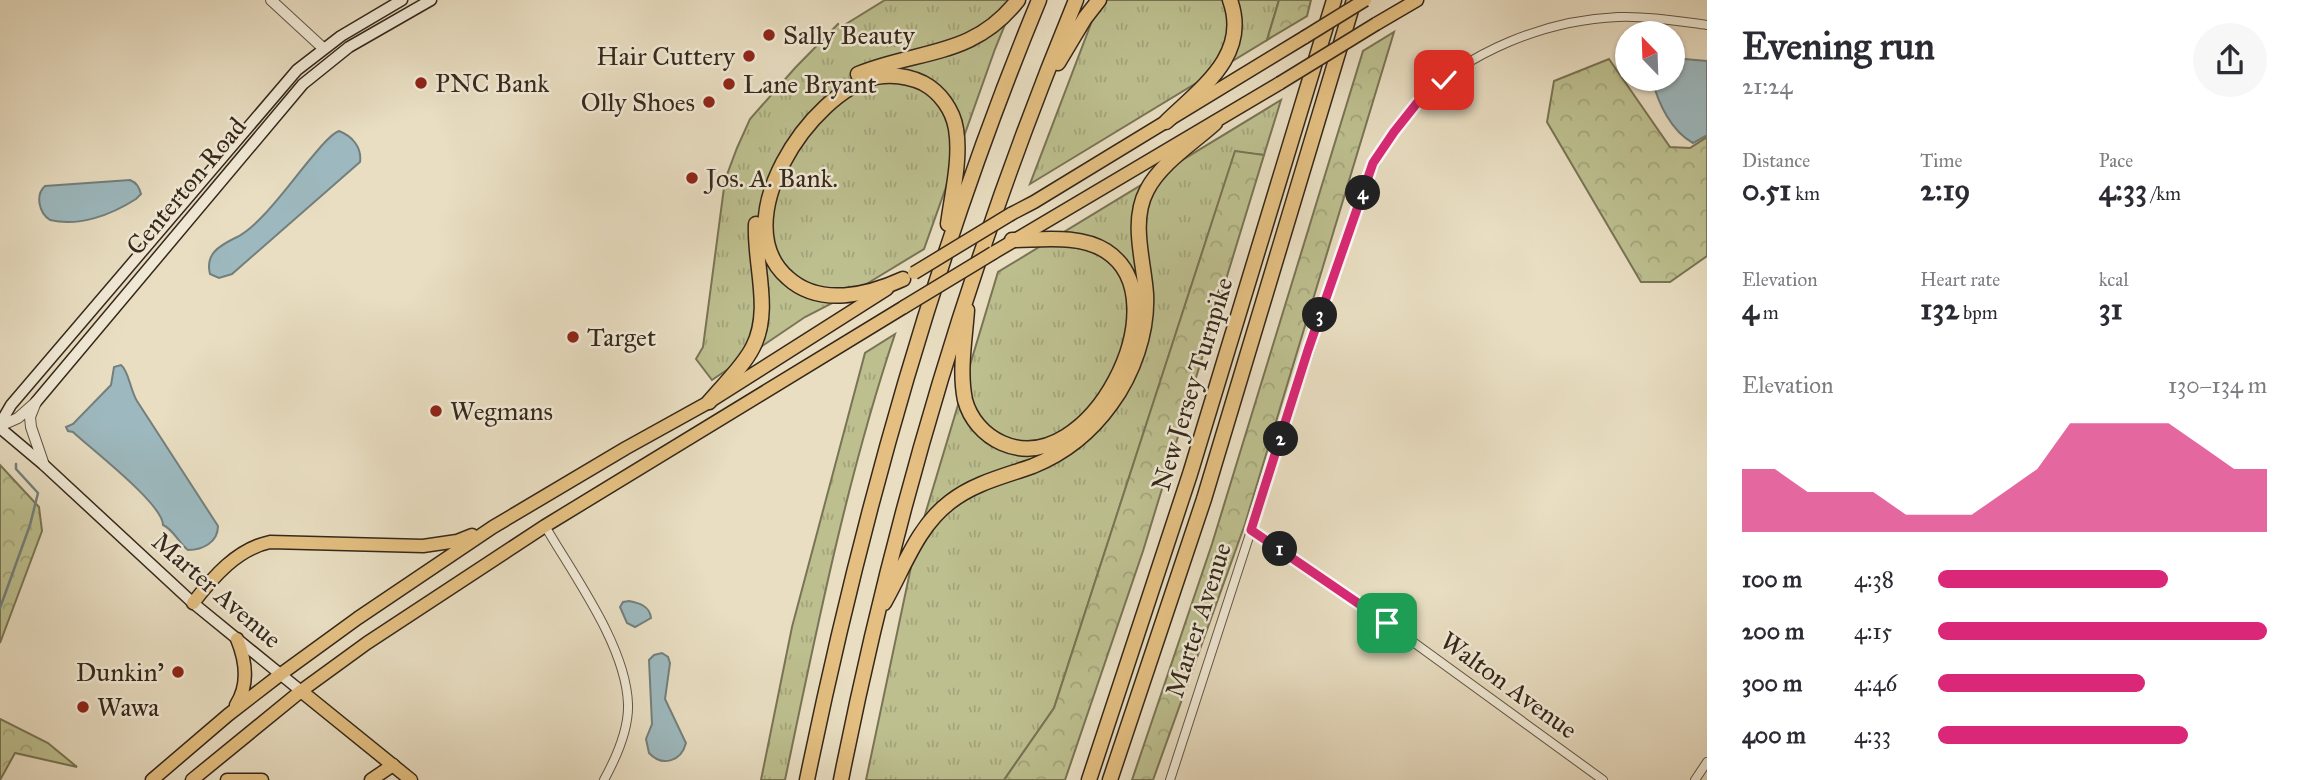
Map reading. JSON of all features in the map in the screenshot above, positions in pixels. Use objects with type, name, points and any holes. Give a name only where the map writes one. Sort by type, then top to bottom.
[{"type":"highway","points":[[709,402],[752,349],[757,338],[761,315],[756,244],[758,208],[770,174],[796,129],[828,94],[855,75],[965,44],[983,34],[1018,0]]},
{"type":"highway","points":[[807,780],[833,655],[871,502],[944,253],[986,134],[1039,0]]},
{"type":"highway","points":[[841,780],[875,620],[913,470],[969,287],[1036,100],[1076,0]]},
{"type":"highway","points":[[1036,100],[1085,18],[1099,0]]},
{"type":"highway","points":[[1166,122],[1213,76],[1227,56],[1233,42],[1235,26],[1230,0]]},
{"type":"highway","name":"New Jersey Turnpike","points":[[1088,780],[1190,474],[1334,0]]},
{"type":"highway","name":"New Jersey Turnpike","points":[[1110,780],[1208,485],[1354,0]]},
{"type":"highway","points":[[909,276],[864,293],[826,295],[794,284],[787,278],[771,258],[765,241],[764,222],[768,204],[783,164],[801,136],[824,109],[858,84],[876,77],[894,75],[911,78],[927,85],[940,96],[950,111],[956,127],[957,145],[944,253]]},
{"type":"highway","points":[[875,620],[910,552],[935,515],[971,489],[1035,465],[1070,446],[1093,426],[1113,402],[1133,364],[1144,320],[1146,298],[1139,231],[1140,211],[1146,192],[1156,175],[1215,123]]},
{"type":"highway","points":[[969,287],[963,386],[966,403],[973,418],[983,431],[995,440],[1026,449],[1044,448],[1075,431],[1102,400],[1123,362],[1134,324],[1133,289],[1128,274],[1118,260],[1105,250],[1090,244],[1058,239],[1012,240]]},
{"type":"main road","name":"Centerton Road","points":[[0,426],[11,405],[297,70],[323,48],[402,0]]},
{"type":"main road","name":"Centerton Road","points":[[36,402],[303,85],[349,47],[431,0]]},
{"type":"main road","points":[[152,780],[281,674],[358,618],[493,527],[625,448],[709,402],[909,276],[1365,0]]},
{"type":"main road","points":[[192,780],[301,691],[367,643],[545,526],[1012,240],[1215,123],[1417,0]]},
{"type":"main road","name":"Marter Avenue","points":[[0,426],[192,603],[411,780]]},
{"type":"main road","points":[[192,603],[237,557],[262,544],[423,546],[457,541],[493,527]]},
{"type":"main road","points":[[228,715],[244,691],[244,663],[237,639]]},
{"type":"main road","points":[[370,780],[393,765]]},
{"type":"main road","points":[[227,780],[262,780]]},
{"type":"street","points":[[271,0],[323,48]]},
{"type":"street","name":"Marter Avenue","points":[[1170,780],[1308,350],[1373,163],[1394,132],[1417,103],[1444,80],[1515,40],[1590,20],[1619,17],[1658,18],[1707,26]]},
{"type":"street","points":[[36,402],[30,417],[31,427],[44,465]]},
{"type":"street","name":"Centerton Road","points":[[0,426],[18,418],[36,402]]},
{"type":"street","points":[[545,526],[617,651],[624,674],[629,706],[624,732],[610,770],[602,780]]},
{"type":"street","name":"Walton Avenue","points":[[1251,530],[1387,623],[1603,780]]},
{"type":"street","points":[[1695,780],[1707,762]]},
{"type":"green space","points":[[885,0],[1015,0],[924,249],[850,294],[805,317],[712,380],[696,359],[703,347],[725,180],[750,119],[838,24],[841,27]]},
{"type":"green space","points":[[1100,0],[1279,0],[1267,40],[1030,184]]},
{"type":"green space","points":[[1279,0],[1311,0],[1307,16],[1267,40]]},
{"type":"green space","points":[[1394,32],[1245,524],[1153,780],[1132,780],[1212,544],[1363,51]]},
{"type":"green space","points":[[1609,59],[1615,68],[1615,91],[1631,91],[1670,147],[1690,148],[1707,137],[1707,256],[1670,282],[1641,282],[1547,122],[1554,81]]},
{"type":"green space","points":[[1281,100],[1264,155],[1235,152],[1054,708],[1004,780],[866,780],[915,548],[998,272]]},
{"type":"green space","points":[[1235,151],[1264,155],[1143,551],[1065,780],[1004,780],[1054,708]]},
{"type":"green space","points":[[895,334],[847,499],[785,780],[761,780],[792,627],[865,353]]},
{"type":"green space","points":[[0,465],[39,507],[42,531],[0,643]]},
{"type":"green space","points":[[0,719],[48,743],[77,767],[15,753],[0,780]]},
{"type":"water","points":[[1685,59],[1707,61],[1707,135],[1693,143],[1685,138],[1666,116],[1656,91],[1685,91]]},
{"type":"water","points":[[339,131],[355,143],[360,162],[232,274],[219,278],[210,274],[211,256],[255,224],[325,142]]},
{"type":"water","points":[[130,180],[141,194],[105,215],[83,221],[61,222],[50,220],[41,209],[39,199],[45,186]]},
{"type":"water","points":[[121,365],[137,401],[218,526],[212,541],[204,547],[188,550],[163,525],[160,516],[139,491],[66,427],[73,424],[111,385],[114,367]]},
{"type":"water","points":[[629,601],[646,608],[651,618],[635,627],[627,623],[620,607],[623,602]]},
{"type":"water","points":[[662,653],[668,657],[670,663],[665,699],[686,743],[680,755],[665,761],[649,753],[646,739],[652,724],[649,660]]},
{"type":"waterway","points":[[0,608],[30,525],[38,493],[16,469],[16,464]]},
{"type":"place","name":"Sally Beauty","points":[[769,35]]},
{"type":"place","name":"Hair Cuttery","points":[[749,56]]},
{"type":"place","name":"PNC Bank","points":[[421,83]]},
{"type":"place","name":"Lane Bryant","points":[[729,84]]},
{"type":"place","name":"Olly Shoes","points":[[709,102]]},
{"type":"place","name":"Jos. A. Bank.","points":[[692,178]]},
{"type":"place","name":"Target","points":[[573,337]]},
{"type":"place","name":"Wegmans","points":[[436,411]]},
{"type":"place","name":"Dunkin'","points":[[178,672]]},
{"type":"place","name":"Wawa","points":[[83,707]]},
{"type":"route","points":[[1387,623],[1251,530],[1308,350],[1373,163],[1417,103],[1444,80]]}]
